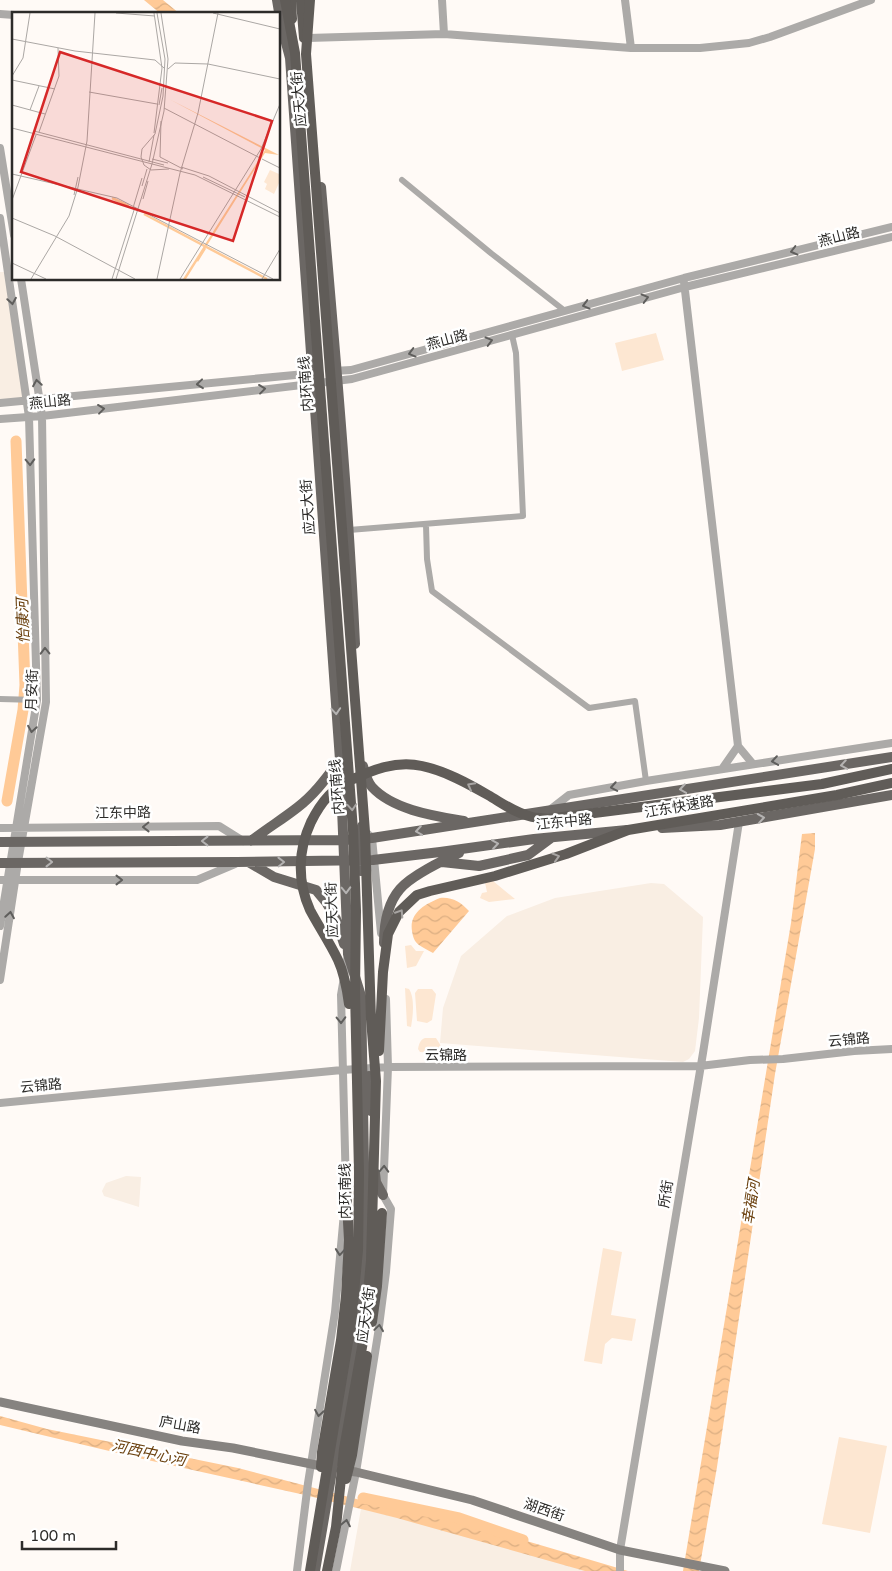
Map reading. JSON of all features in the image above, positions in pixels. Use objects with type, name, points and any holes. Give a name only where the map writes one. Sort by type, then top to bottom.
[{"type":"highway","points":[[285,0],[297,55]]},
{"type":"highway","name":"内环南线","points":[[291,0],[365,832],[371,1019],[376,1081],[372,1261],[364,1336],[344,1449],[336,1527],[327,1571]]},
{"type":"highway","name":"内环南线","points":[[303,0],[297,55],[353,830],[356,911],[354,991],[359,1173],[358,1250],[351,1324],[310,1571]]},
{"type":"highway","points":[[297,55],[310,0]]},
{"type":"highway","points":[[357,1059],[343,975],[338,961],[310,909],[303,890],[300,870],[302,848],[308,830],[316,813],[329,796],[343,783],[380,767],[408,764],[443,772],[509,808],[532,817],[548,815]]},
{"type":"highway","name":"江东快速路","points":[[548,815],[822,784],[892,768]]},
{"type":"highway","name":"江东快速路","points":[[376,1081],[383,972],[388,934],[399,912],[417,895],[566,854],[628,830],[837,795],[892,782]]},
{"type":"highway","points":[[318,1522],[322,1452],[341,1340],[346,1296],[350,1240],[346,1186]]},
{"type":"highway","points":[[336,1527],[360,1409],[377,1286],[382,1213],[368,1188]]},
{"type":"main road","name":"应天大街","points":[[303,0],[338,376],[362,764],[362,825],[360,839],[368,1188],[367,1252],[360,1325],[315,1571]]},
{"type":"main road","name":"应天大街","points":[[280,24],[297,55],[312,378],[340,760],[348,954],[361,996],[366,1069],[364,1252],[357,1324],[320,1571]]},
{"type":"main road","name":"江东中路","points":[[0,842],[344,840],[372,838],[472,823],[548,815],[892,757]]},
{"type":"main road","points":[[247,841],[299,806],[325,781],[340,760]]},
{"type":"main road","points":[[362,764],[371,786],[392,802],[442,818],[472,823]]},
{"type":"main road","name":"江东中路","points":[[9,863],[373,860],[612,830],[720,825],[892,795]]},
{"type":"main road","points":[[441,862],[479,866],[520,857],[528,855],[552,837]]},
{"type":"main road","points":[[385,969],[384,926],[390,905],[400,889],[416,876],[469,848]]},
{"type":"main road","points":[[249,862],[274,877],[316,890],[336,919],[348,954]]},
{"type":"main road","points":[[366,1069],[376,1182],[383,1195]]},
{"type":"main road","name":"庐山路","points":[[0,1402],[182,1441],[234,1448],[356,1472]]},
{"type":"main road","name":"湖西街","points":[[356,1472],[472,1500],[620,1550],[724,1571]]},
{"type":"street","points":[[442,0],[444,34]]},
{"type":"street","points":[[625,0],[631,48]]},
{"type":"street","points":[[308,38],[444,34],[631,48],[700,48],[749,43],[788,32],[871,0]]},
{"type":"street","points":[[0,148],[12,223]]},
{"type":"street","points":[[402,180],[492,254],[565,310]]},
{"type":"street","points":[[0,218],[29,417],[37,700],[16,828],[18,842]]},
{"type":"street","name":"燕山路","points":[[338,376],[360,367],[565,310],[684,278],[892,227]]},
{"type":"street","name":"燕山路","points":[[0,403],[338,376],[352,379],[685,287],[892,237]]},
{"type":"street","points":[[684,278],[738,746],[753,764]]},
{"type":"street","name":"月安街","points":[[0,980],[16,879],[9,863],[25,828],[46,702],[42,416],[21,280]]},
{"type":"street","points":[[349,530],[523,516],[516,353],[512,335]]},
{"type":"street","name":"燕山路","points":[[0,419],[42,416],[312,378]]},
{"type":"street","points":[[426,525],[432,591],[589,708],[635,701],[646,781]]},
{"type":"street","points":[[0,699],[37,700]]},
{"type":"street","name":"江东中路","points":[[548,815],[569,795],[646,781],[892,743]]},
{"type":"street","points":[[722,769],[738,746]]},
{"type":"street","name":"所街","points":[[619,1571],[620,1550],[739,822]]},
{"type":"street","points":[[362,825],[372,838]]},
{"type":"street","name":"江东中路","points":[[0,828],[218,826],[247,841]]},
{"type":"street","name":"应天大街","points":[[336,1571],[356,1472],[386,1272],[391,1209],[383,1195],[388,1067],[385,969],[372,838]]},
{"type":"street","name":"江东中路","points":[[4,880],[197,880],[237,862]]},
{"type":"street","points":[[0,926],[4,880],[9,863]]},
{"type":"street","name":"应天大街","points":[[297,1571],[311,1464],[335,1312],[346,1186],[340,995],[348,954]]},
{"type":"street","name":"云锦路","points":[[0,1103],[388,1067],[700,1066],[750,1060],[783,1059],[892,1049]]},
{"type":"shaded area","points":[[0,272],[8,272],[28,401],[0,403]]},
{"type":"shaded area","points":[[656,333],[664,360],[622,371],[615,343]]},
{"type":"shaded area","points":[[487,876],[515,899],[489,902],[480,898],[482,893],[487,892],[484,878]]},
{"type":"shaded area","points":[[651,883],[664,884],[703,917],[699,1018],[695,1051],[689,1059],[683,1062],[440,1043],[443,1008],[461,956],[507,916],[555,898]]},
{"type":"shaded area","points":[[411,945],[416,951],[424,951],[416,966],[407,968],[405,946]]},
{"type":"shaded area","points":[[405,988],[409,989],[413,1002],[411,1027],[407,1026]]},
{"type":"shaded area","points":[[418,989],[432,989],[436,994],[432,1020],[427,1023],[417,1021],[415,993]]},
{"type":"shaded area","points":[[425,1038],[436,1038],[441,1046],[438,1053],[420,1052],[418,1049],[419,1044]]},
{"type":"shaded area","points":[[126,1176],[141,1177],[139,1207],[104,1196],[102,1191],[106,1183]]},
{"type":"shaded area","points":[[603,1248],[622,1252],[611,1315],[636,1319],[632,1341],[612,1338],[605,1344],[602,1364],[584,1361]]},
{"type":"shaded area","points":[[839,1437],[887,1446],[870,1533],[822,1524]]},
{"type":"shaded area","points":[[362,1503],[610,1571],[350,1571]]},
{"type":"water","points":[[144,0],[163,0],[178,12],[159,12]]},
{"type":"water","name":"幸福河","points":[[815,833],[815,849],[775,1074],[717,1467],[699,1571],[683,1571],[791,923],[802,834]]},
{"type":"water","points":[[440,898],[449,898],[456,901],[469,911],[433,953],[416,942],[412,925],[413,919],[419,910]]},
{"type":"water","points":[[0,1416],[47,1429],[238,1468],[368,1502],[473,1525],[628,1571],[585,1571],[397,1518],[305,1495],[0,1425]]},
{"type":"waterway","name":"怡康河","points":[[7,801],[23,710],[25,685],[16,441]]},
{"type":"waterway","name":"河西中心河","points":[[363,1498],[459,1518],[523,1540]]}]
